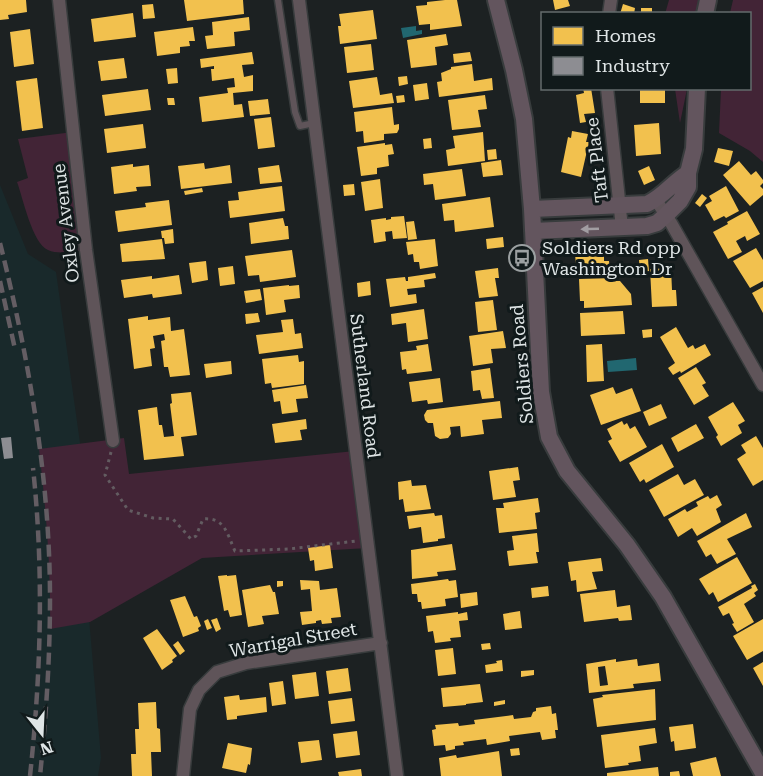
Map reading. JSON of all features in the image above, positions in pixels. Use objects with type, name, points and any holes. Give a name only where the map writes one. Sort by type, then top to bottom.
[{"type":"street","name":"Oxley Avenue","points":[[59,0],[86,250],[113,441]]},
{"type":"street","name":"Sutherland Road","points":[[299,0],[397,776]]},
{"type":"street","name":"Soldiers Road","points":[[496,0],[520,95],[532,209],[541,392],[549,437],[567,471],[627,545],[658,589],[763,773]]},
{"type":"street","name":"Taft Place","points":[[607,90],[622,228]]},
{"type":"street","points":[[533,231],[622,228],[657,223],[680,201],[688,187],[688,173],[694,149],[697,90]]},
{"type":"street","points":[[532,209],[647,204],[656,200],[688,173]]},
{"type":"street","points":[[656,200],[763,385]]},
{"type":"street","name":"Warrigal Street","points":[[183,776],[190,709],[199,690],[217,672],[246,663],[381,644]]},
{"type":"lane","points":[[278,0],[295,112],[300,126],[314,123]]},
{"type":"path","points":[[113,441],[105,475],[128,510],[153,518],[173,519],[190,539],[196,536],[202,519],[213,518],[222,525],[235,550],[289,549],[367,539]]},
{"type":"shaded area","points":[[669,0],[702,0],[700,12],[666,12]]},
{"type":"shaded area","points":[[733,0],[763,0],[763,162],[750,151],[719,133],[721,90],[751,90],[751,12],[730,12]]},
{"type":"shaded area","points":[[675,90],[687,90],[680,123]]},
{"type":"shaded area","points":[[73,132],[86,250],[57,252],[42,246],[29,219],[17,182],[28,178],[18,139]]},
{"type":"shaded area","points":[[0,185],[28,254],[56,272],[91,521],[88,606],[101,758],[98,776],[0,776]]},
{"type":"shaded area","points":[[124,438],[129,474],[355,451],[368,548],[202,558],[90,622],[50,629],[48,539],[39,449]]},
{"type":"water","points":[[416,26],[416,31],[422,30],[422,34],[403,38],[401,28]]},
{"type":"water","points":[[636,358],[637,370],[608,372],[607,361]]},
{"type":"building: Homes","points":[[0,0],[26,0],[27,12],[8,15],[9,19],[0,20]]},
{"type":"building: Homes","points":[[184,0],[243,0],[244,14],[187,21]]},
{"type":"building: Homes","points":[[457,0],[462,26],[430,30],[430,24],[419,25],[416,6]]},
{"type":"building: Homes","points":[[553,0],[568,0],[570,6],[555,10]]},
{"type":"building: Homes","points":[[153,4],[155,18],[143,19],[142,5]]},
{"type":"building: Homes","points":[[623,4],[635,8],[634,12],[621,12]]},
{"type":"building: Homes","points":[[641,8],[652,8],[652,12],[641,12]]},
{"type":"building: Homes","points":[[373,10],[377,39],[340,44],[339,14]]},
{"type":"building: Homes","points":[[133,13],[136,37],[94,42],[91,19]]},
{"type":"building: Homes","points":[[249,17],[250,30],[234,32],[235,46],[207,49],[205,36],[213,35],[212,22]]},
{"type":"building: Homes","points":[[193,27],[195,41],[189,41],[190,46],[180,47],[180,53],[157,56],[154,32]]},
{"type":"building: Homes","points":[[30,29],[34,64],[14,67],[10,32]]},
{"type":"building: Homes","points":[[446,34],[448,45],[435,47],[437,65],[411,68],[407,40]]},
{"type":"building: Homes","points":[[371,44],[374,70],[347,73],[344,47]]},
{"type":"building: Homes","points":[[252,52],[254,64],[242,65],[244,77],[253,75],[253,91],[233,93],[234,105],[242,104],[244,117],[202,122],[199,97],[228,93],[227,88],[235,87],[234,78],[212,81],[211,69],[214,69],[214,66],[201,68],[200,59]]},
{"type":"building: Homes","points":[[470,52],[472,61],[454,63],[453,54]]},
{"type":"building: Homes","points":[[124,58],[127,78],[101,81],[98,61]]},
{"type":"building: Homes","points":[[472,64],[474,81],[492,78],[493,90],[439,97],[437,82],[442,81],[441,73],[451,67]]},
{"type":"building: Homes","points":[[177,68],[178,83],[168,84],[166,69]]},
{"type":"building: Homes","points":[[407,76],[408,84],[399,86],[398,77]]},
{"type":"building: Homes","points":[[377,77],[380,95],[392,93],[394,103],[353,108],[349,81]]},
{"type":"building: Homes","points":[[37,78],[43,128],[22,131],[16,81]]},
{"type":"building: Homes","points":[[427,83],[429,99],[415,101],[413,85]]},
{"type":"building: Homes","points":[[148,89],[151,110],[105,116],[102,95]]},
{"type":"building: Homes","points":[[583,90],[591,90],[595,113],[584,114],[586,122],[580,123],[576,95],[584,93]]},
{"type":"building: Homes","points":[[640,90],[665,90],[665,103],[640,103]]},
{"type":"building: Homes","points":[[404,95],[405,102],[397,103],[396,96]]},
{"type":"building: Homes","points":[[485,95],[487,109],[478,110],[481,127],[452,130],[448,100]]},
{"type":"building: Homes","points":[[167,98],[174,98],[175,105],[168,105]]},
{"type":"building: Homes","points":[[268,99],[270,114],[250,116],[248,101]]},
{"type":"building: Homes","points":[[392,107],[394,125],[399,124],[397,133],[384,134],[384,140],[364,143],[363,131],[356,132],[354,112]]},
{"type":"building: Homes","points":[[271,117],[275,147],[258,149],[254,119]]},
{"type":"building: Homes","points":[[659,123],[661,154],[636,156],[634,125]]},
{"type":"building: Homes","points":[[143,124],[146,148],[107,153],[104,129]]},
{"type":"building: Homes","points":[[572,131],[588,134],[586,142],[589,142],[581,177],[561,172],[568,137],[571,138]]},
{"type":"building: Homes","points":[[483,132],[485,161],[448,166],[446,150],[455,148],[453,136]]},
{"type":"building: Homes","points":[[431,138],[432,148],[424,149],[423,139]]},
{"type":"building: Homes","points":[[385,143],[385,145],[392,144],[394,154],[388,155],[389,166],[377,168],[377,174],[361,176],[357,147]]},
{"type":"building: Homes","points":[[718,148],[733,151],[729,166],[714,162]]},
{"type":"building: Homes","points":[[496,149],[497,159],[488,160],[487,150]]},
{"type":"building: Homes","points":[[501,160],[503,175],[483,177],[481,163]]},
{"type":"building: Homes","points":[[739,161],[751,175],[756,171],[763,180],[760,186],[763,189],[763,195],[750,206],[723,175]]},
{"type":"building: Homes","points":[[204,163],[205,169],[230,165],[232,183],[181,189],[178,166]]},
{"type":"building: Homes","points":[[133,164],[133,167],[149,165],[151,186],[136,187],[137,191],[114,194],[111,167]]},
{"type":"building: Homes","points":[[279,165],[282,182],[260,184],[258,168]]},
{"type":"building: Homes","points":[[649,166],[655,180],[644,185],[638,171]]},
{"type":"building: Homes","points":[[462,169],[466,196],[435,200],[433,184],[424,185],[423,174]]},
{"type":"building: Homes","points":[[380,179],[383,208],[365,211],[361,182]]},
{"type":"building: Homes","points":[[354,184],[355,195],[344,196],[343,185]]},
{"type":"building: Homes","points":[[282,186],[285,211],[230,218],[228,201],[239,200],[238,192]]},
{"type":"building: Homes","points":[[726,186],[739,211],[714,221],[705,205],[712,201],[709,196]]},
{"type":"building: Homes","points":[[202,188],[203,192],[185,195],[184,191]]},
{"type":"building: Homes","points":[[702,194],[707,198],[700,207],[695,203]]},
{"type":"building: Homes","points":[[490,197],[494,227],[455,232],[454,220],[444,221],[442,204]]},
{"type":"building: Homes","points":[[169,200],[172,225],[118,232],[115,211],[146,207],[145,203]]},
{"type":"building: Homes","points":[[747,211],[760,234],[747,241],[745,236],[736,241],[742,252],[728,259],[713,232]]},
{"type":"building: Homes","points":[[404,216],[407,238],[393,239],[392,231],[385,232],[386,241],[374,243],[371,220],[386,218],[386,220],[391,217]]},
{"type":"building: Homes","points":[[283,218],[285,226],[288,226],[289,239],[251,244],[249,223]]},
{"type":"building: Homes","points":[[414,221],[417,239],[408,240],[406,222]]},
{"type":"building: Homes","points":[[173,229],[174,243],[165,244],[161,231]]},
{"type":"building: Homes","points":[[503,237],[504,247],[487,249],[486,239]]},
{"type":"building: Homes","points":[[162,239],[165,259],[122,262],[120,244]]},
{"type":"building: Homes","points":[[435,239],[438,266],[420,269],[419,262],[414,262],[413,254],[408,255],[406,242]]},
{"type":"building: Homes","points":[[604,248],[604,261],[609,261],[610,272],[577,275],[575,254],[590,253],[592,249]]},
{"type":"building: Homes","points":[[756,248],[763,260],[763,281],[750,288],[733,261]]},
{"type":"building: Homes","points":[[292,250],[296,277],[260,282],[259,275],[248,276],[245,256]]},
{"type":"building: Homes","points":[[648,259],[649,271],[640,272],[639,260]]},
{"type":"building: Homes","points":[[206,261],[208,280],[192,283],[189,263]]},
{"type":"building: Homes","points":[[233,266],[235,284],[220,286],[218,268]]},
{"type":"building: Homes","points":[[498,268],[499,278],[495,278],[498,296],[479,298],[475,271]]},
{"type":"building: Homes","points":[[671,268],[672,290],[676,290],[677,306],[652,307],[650,269]]},
{"type":"building: Homes","points":[[435,273],[436,278],[424,280],[425,287],[407,289],[408,295],[416,294],[417,303],[390,307],[386,279],[405,277],[408,281],[408,277]]},
{"type":"building: Homes","points":[[179,275],[182,294],[153,298],[152,294],[124,298],[121,280]]},
{"type":"building: Homes","points":[[615,278],[615,281],[620,281],[631,294],[632,305],[584,308],[584,301],[580,301],[579,279]]},
{"type":"building: Homes","points":[[370,281],[371,295],[358,297],[357,283]]},
{"type":"building: Homes","points":[[299,285],[300,298],[284,300],[286,312],[266,315],[263,288]]},
{"type":"building: Homes","points":[[763,287],[763,313],[752,293]]},
{"type":"building: Homes","points":[[260,289],[262,300],[246,303],[244,291]]},
{"type":"building: Homes","points":[[493,300],[497,330],[478,332],[475,302]]},
{"type":"building: Homes","points":[[424,309],[428,339],[408,342],[406,323],[392,325],[391,314]]},
{"type":"building: Homes","points":[[623,311],[625,334],[581,336],[580,313]]},
{"type":"building: Homes","points":[[258,313],[260,322],[246,324],[245,314]]},
{"type":"building: Homes","points":[[148,316],[148,320],[170,317],[171,331],[184,329],[190,375],[170,377],[168,367],[164,367],[161,341],[165,340],[164,334],[153,336],[155,348],[150,349],[152,366],[134,369],[128,319]]},
{"type":"building: Homes","points":[[293,319],[295,334],[301,333],[303,348],[259,354],[256,335],[283,332],[281,320]]},
{"type":"building: Homes","points":[[676,327],[688,348],[693,345],[695,349],[705,344],[711,355],[681,373],[680,371],[673,375],[668,368],[675,363],[660,337]]},
{"type":"building: Homes","points":[[652,329],[652,337],[643,338],[642,330]]},
{"type":"building: Homes","points":[[503,331],[506,348],[491,349],[493,363],[473,366],[469,336]]},
{"type":"building: Homes","points":[[428,344],[432,371],[407,374],[406,369],[402,370],[400,352],[417,350],[416,346]]},
{"type":"building: Homes","points":[[602,344],[604,381],[587,382],[586,345]]},
{"type":"building: Homes","points":[[298,355],[299,362],[304,361],[304,384],[272,388],[271,383],[265,384],[262,359]]},
{"type":"building: Homes","points":[[231,361],[232,374],[206,378],[204,364]]},
{"type":"building: Homes","points":[[696,367],[706,383],[702,385],[709,396],[694,405],[678,378]]},
{"type":"building: Homes","points":[[490,368],[494,398],[482,399],[480,390],[473,391],[471,371]]},
{"type":"building: Homes","points":[[440,378],[443,402],[428,404],[427,400],[412,402],[409,382]]},
{"type":"building: Homes","points":[[306,385],[308,398],[296,399],[298,412],[282,414],[280,401],[274,402],[272,390]]},
{"type":"building: Homes","points":[[613,387],[616,394],[632,388],[641,411],[601,425],[590,395]]},
{"type":"building: Homes","points":[[191,392],[197,435],[181,437],[184,456],[144,460],[138,410],[157,407],[159,425],[162,425],[164,437],[174,436],[171,394]]},
{"type":"building: Homes","points":[[500,401],[502,418],[482,420],[484,434],[461,437],[460,426],[450,427],[451,434],[448,438],[440,439],[435,436],[433,423],[425,420],[424,415],[427,410]]},
{"type":"building: Homes","points":[[733,402],[745,421],[738,425],[742,433],[721,446],[708,417]]},
{"type":"building: Homes","points":[[661,404],[667,418],[649,426],[643,412]]},
{"type":"building: Homes","points":[[306,419],[307,429],[300,430],[302,440],[275,443],[272,424]]},
{"type":"building: Homes","points":[[622,421],[624,425],[627,423],[630,429],[635,426],[647,447],[620,462],[608,441],[612,439],[607,429]]},
{"type":"building: Homes","points":[[696,424],[704,438],[678,452],[671,438]]},
{"type":"building: Homes","points":[[756,436],[763,448],[763,480],[753,486],[737,459],[746,453],[741,445]]},
{"type":"building: Homes","points":[[662,444],[674,467],[646,483],[644,479],[640,482],[629,463]]},
{"type":"building: Homes","points":[[518,467],[520,480],[513,481],[516,497],[493,500],[489,471]]},
{"type":"building: Homes","points":[[678,474],[684,485],[695,479],[704,495],[664,517],[649,490]]},
{"type":"building: Homes","points":[[411,480],[412,486],[426,485],[431,509],[405,512],[403,499],[399,500],[398,482]]},
{"type":"building: Homes","points":[[717,495],[722,505],[716,509],[721,522],[697,536],[692,528],[678,537],[668,519],[685,509],[687,512],[698,506],[696,502],[708,496],[710,499]]},
{"type":"building: Homes","points":[[538,498],[540,512],[535,513],[537,529],[499,533],[496,508],[504,508],[503,503]]},
{"type":"building: Homes","points":[[434,513],[435,516],[442,515],[445,538],[423,543],[421,527],[409,529],[407,516]]},
{"type":"building: Homes","points":[[746,513],[752,527],[727,539],[736,554],[717,564],[711,554],[706,557],[697,541]]},
{"type":"building: Homes","points":[[537,533],[538,563],[509,566],[507,551],[514,550],[512,536]]},
{"type":"building: Homes","points":[[452,544],[456,570],[437,572],[438,576],[412,579],[411,550]]},
{"type":"building: Homes","points":[[330,545],[333,568],[315,571],[314,560],[310,561],[308,548]]},
{"type":"building: Homes","points":[[737,557],[752,583],[718,602],[713,592],[709,595],[699,579]]},
{"type":"building: Homes","points":[[601,558],[603,571],[592,572],[597,589],[577,592],[576,580],[571,581],[568,562]]},
{"type":"building: Homes","points":[[236,575],[242,615],[230,617],[228,610],[224,611],[218,576]]},
{"type":"building: Homes","points":[[448,579],[449,581],[456,580],[458,597],[445,599],[446,606],[422,609],[417,594],[412,594],[411,584]]},
{"type":"building: Homes","points":[[300,580],[319,581],[320,590],[337,588],[341,617],[331,618],[332,623],[322,624],[321,620],[302,625],[300,612],[312,611],[310,589],[301,590]]},
{"type":"building: Homes","points":[[277,581],[283,581],[283,586],[277,587]]},
{"type":"building: Homes","points":[[755,584],[758,590],[754,593],[756,596],[744,604],[754,622],[737,632],[729,613],[723,616],[718,607],[752,588],[751,586]]},
{"type":"building: Homes","points":[[270,585],[275,592],[279,614],[262,616],[264,624],[248,627],[242,590]]},
{"type":"building: Homes","points":[[548,586],[549,596],[532,598],[531,588]]},
{"type":"building: Homes","points":[[615,590],[617,607],[630,605],[632,620],[619,621],[618,618],[584,622],[580,594]]},
{"type":"building: Homes","points":[[477,592],[478,605],[461,608],[460,594]]},
{"type":"building: Homes","points":[[185,596],[194,617],[197,616],[201,626],[198,628],[199,631],[183,637],[170,600]]},
{"type":"building: Homes","points":[[520,611],[522,628],[505,630],[503,614]]},
{"type":"building: Homes","points":[[458,612],[458,614],[467,612],[468,620],[459,621],[461,637],[435,643],[433,631],[428,632],[426,616]]},
{"type":"building: Homes","points":[[217,618],[221,629],[216,632],[211,620]]},
{"type":"building: Homes","points":[[208,619],[212,628],[207,630],[204,621]]},
{"type":"building: Homes","points":[[763,619],[763,651],[747,660],[733,636]]},
{"type":"building: Homes","points":[[157,629],[177,656],[162,670],[143,638]]},
{"type":"building: Homes","points":[[178,641],[185,651],[180,655],[173,645]]},
{"type":"building: Homes","points":[[490,643],[491,649],[482,650],[481,644]]},
{"type":"building: Homes","points":[[453,648],[456,674],[438,676],[435,650]]},
{"type":"building: Homes","points":[[616,659],[616,662],[637,659],[638,666],[659,663],[661,681],[633,684],[634,688],[589,693],[586,664]],"holes":[[[605,666],[608,685],[600,686],[598,667]]]},
{"type":"building: Homes","points":[[502,660],[503,671],[486,673],[485,665]]},
{"type":"building: Homes","points":[[763,662],[763,686],[753,668]]},
{"type":"building: Homes","points":[[348,668],[351,691],[329,694],[326,671]]},
{"type":"building: Homes","points":[[534,670],[534,675],[521,677],[521,671]]},
{"type":"building: Homes","points":[[316,672],[319,696],[295,699],[292,675]]},
{"type":"building: Homes","points":[[283,681],[286,704],[272,706],[269,683]]},
{"type":"building: Homes","points":[[480,684],[483,702],[443,707],[441,688]]},
{"type":"building: Homes","points":[[655,689],[656,720],[597,727],[593,699],[603,697],[602,695]]},
{"type":"building: Homes","points":[[239,695],[240,700],[266,697],[267,712],[237,716],[237,719],[227,720],[224,697]]},
{"type":"building: Homes","points":[[352,698],[355,721],[331,724],[328,701]]},
{"type":"building: Homes","points":[[505,700],[505,704],[494,706],[494,702]]},
{"type":"building: Homes","points":[[156,702],[161,752],[151,752],[152,776],[132,776],[131,754],[136,754],[135,729],[139,729],[138,703]]},
{"type":"building: Homes","points":[[551,706],[552,714],[556,713],[558,730],[555,730],[556,738],[542,740],[540,732],[509,736],[510,741],[487,745],[486,739],[463,742],[464,745],[455,746],[455,749],[446,751],[445,745],[434,746],[432,730],[436,729],[435,725],[475,724],[474,720],[513,715],[514,719],[531,717],[536,708]]},
{"type":"building: Homes","points":[[693,724],[696,748],[675,751],[669,727]]},
{"type":"building: Homes","points":[[655,728],[657,743],[639,746],[641,761],[605,768],[601,735]]},
{"type":"building: Homes","points":[[357,731],[360,755],[336,758],[333,734]]},
{"type":"building: Homes","points":[[319,740],[322,760],[301,763],[298,742]]},
{"type":"building: Homes","points":[[228,743],[252,748],[250,765],[248,764],[246,773],[222,768]]},
{"type":"building: Homes","points":[[519,748],[520,755],[511,756],[510,749]]},
{"type":"building: Homes","points":[[499,751],[502,776],[441,776],[439,758],[456,755],[457,758]]},
{"type":"building: Homes","points":[[716,757],[721,776],[693,776],[690,763]]},
{"type":"building: Homes","points":[[658,767],[659,776],[607,776],[607,773]]},
{"type":"building: Homes","points":[[361,769],[362,776],[339,776],[338,772]]},
{"type":"building: Homes","points":[[679,771],[680,776],[670,776],[670,772]]},
{"type":"building: Industry","points":[[11,437],[13,458],[4,459],[1,438]]},
{"type":"railway","points":[[0,243],[29,375],[46,509],[50,621],[40,776]]},
{"type":"railway","points":[[0,281],[15,349]]},
{"type":"railway","points":[[30,776],[37,699],[40,622],[39,545],[33,468]]},
{"type":"place","name":"Soldiers Rd opp Washington Dr","points":[[522,258]]}]
